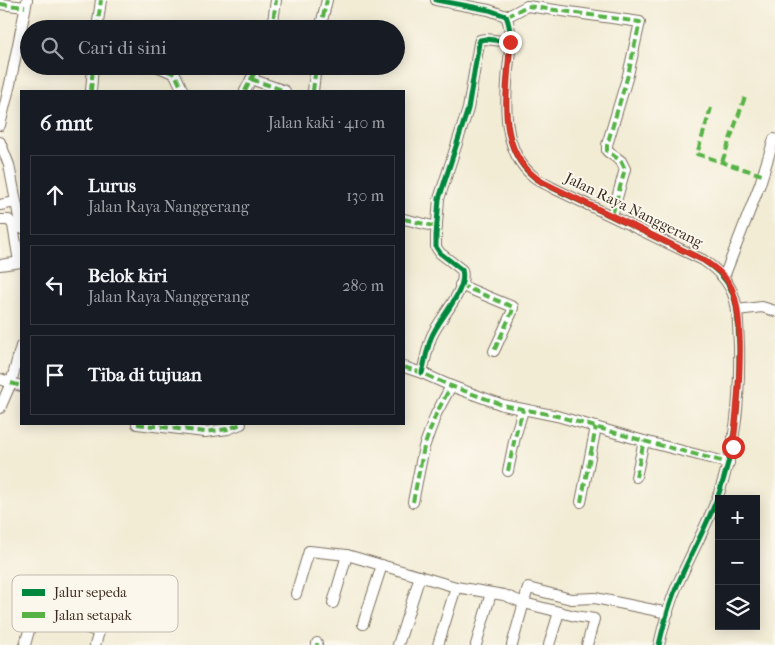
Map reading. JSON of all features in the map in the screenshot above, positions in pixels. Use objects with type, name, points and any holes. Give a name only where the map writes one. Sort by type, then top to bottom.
[{"type":"street","points":[[98,20],[101,0]]},
{"type":"street","points":[[273,20],[276,0]]},
{"type":"street","points":[[322,20],[327,0]]},
{"type":"street","points":[[436,0],[458,2],[506,16],[527,6],[640,22],[628,75],[607,145],[607,152],[621,161],[625,169],[612,216]]},
{"type":"street","points":[[0,4],[26,4],[23,20]]},
{"type":"street","name":"Jalan Raya Nanggerang","points":[[506,16],[510,30],[510,42],[505,107],[510,134],[519,160],[533,176],[542,182],[703,260],[724,277],[733,292],[738,310],[738,402],[733,447],[717,498],[678,582],[659,645]]},
{"type":"street","points":[[0,125],[20,34]]},
{"type":"street","points":[[422,372],[432,338],[463,278],[462,270],[440,253],[436,247],[437,227],[442,186],[468,109],[478,43],[480,40],[486,39],[510,42]]},
{"type":"street","points":[[91,90],[92,75]]},
{"type":"street","points":[[175,75],[183,90]]},
{"type":"street","points":[[246,90],[253,75]]},
{"type":"street","points":[[313,90],[315,75]]},
{"type":"street","points":[[251,79],[282,90]]},
{"type":"street","points":[[724,277],[760,184],[774,139]]},
{"type":"street","points":[[0,142],[9,165],[20,223]]},
{"type":"street","points":[[0,206],[16,202]]},
{"type":"street","points":[[405,219],[437,227]]},
{"type":"street","points":[[0,220],[9,220],[13,225],[20,262],[0,265]]},
{"type":"street","points":[[460,285],[513,307],[494,351]]},
{"type":"street","points":[[738,310],[762,307],[775,310]]},
{"type":"street","points":[[0,408],[11,383],[20,350]]},
{"type":"street","points":[[405,367],[422,372],[451,386],[523,410],[557,416],[644,441],[729,462]]},
{"type":"street","points":[[0,379],[20,386]]},
{"type":"street","points":[[413,502],[424,448],[436,414],[451,386]]},
{"type":"street","points":[[508,471],[523,410]]},
{"type":"street","points":[[146,425],[205,432],[228,430],[240,425]]},
{"type":"street","points":[[581,502],[596,427]]},
{"type":"street","points":[[636,477],[644,441]]},
{"type":"street","points":[[296,594],[309,551],[347,555],[456,587],[504,595],[524,603],[559,612],[594,618],[587,645]]},
{"type":"street","points":[[333,603],[347,555]]},
{"type":"street","points":[[363,624],[382,565]]},
{"type":"street","points":[[398,645],[420,576]]},
{"type":"street","points":[[438,645],[456,587]]},
{"type":"street","points":[[512,645],[528,588],[571,599],[595,598],[668,613]]},
{"type":"street","points":[[476,645],[491,593]]},
{"type":"street","points":[[549,645],[559,612]]},
{"type":"street","points":[[25,645],[29,632]]},
{"type":"street","points":[[95,645],[99,632]]},
{"type":"marked path","points":[[98,20],[101,0]]},
{"type":"marked path","points":[[273,20],[276,0]]},
{"type":"marked path","points":[[322,20],[327,0]]},
{"type":"marked path","points":[[0,4],[25,7]]},
{"type":"marked path","points":[[506,16],[527,6],[640,22],[628,75],[607,145],[607,151],[621,161],[625,169],[612,216]]},
{"type":"marked path","points":[[91,90],[92,75]]},
{"type":"marked path","points":[[175,75],[183,90]]},
{"type":"marked path","points":[[246,90],[253,75]]},
{"type":"marked path","points":[[313,90],[315,75]]},
{"type":"marked path","points":[[251,79],[282,90]]},
{"type":"marked path","points":[[722,162],[745,97]]},
{"type":"marked path","points":[[711,108],[697,154],[762,175]]},
{"type":"marked path","points":[[405,219],[437,227]]},
{"type":"marked path","points":[[460,285],[513,307],[494,351]]},
{"type":"marked path","points":[[405,367],[503,405],[557,416],[729,463]]},
{"type":"marked path","points":[[11,383],[20,386]]},
{"type":"marked path","points":[[413,502],[424,447],[436,414],[451,386]]},
{"type":"marked path","points":[[508,471],[523,410]]},
{"type":"marked path","points":[[146,425],[205,432],[228,429],[238,425]]},
{"type":"marked path","points":[[581,502],[596,427]]},
{"type":"marked path","points":[[636,477],[644,441]]},
{"type":"cycle path","points":[[436,0],[489,10],[506,16],[510,29],[506,97],[508,126],[516,154],[523,166],[533,176],[553,188],[703,260],[724,278],[734,297],[738,332],[739,385],[733,441],[718,496],[673,595],[659,645]]},
{"type":"cycle path","points":[[422,373],[431,338],[457,296],[463,278],[462,270],[440,253],[436,247],[436,235],[439,199],[468,109],[479,43],[480,40],[486,39],[510,42]]},
{"type":"route","points":[[510,42],[505,107],[506,118],[514,148],[525,168],[542,182],[703,260],[715,268],[729,283],[738,310],[738,402],[733,447]]}]
